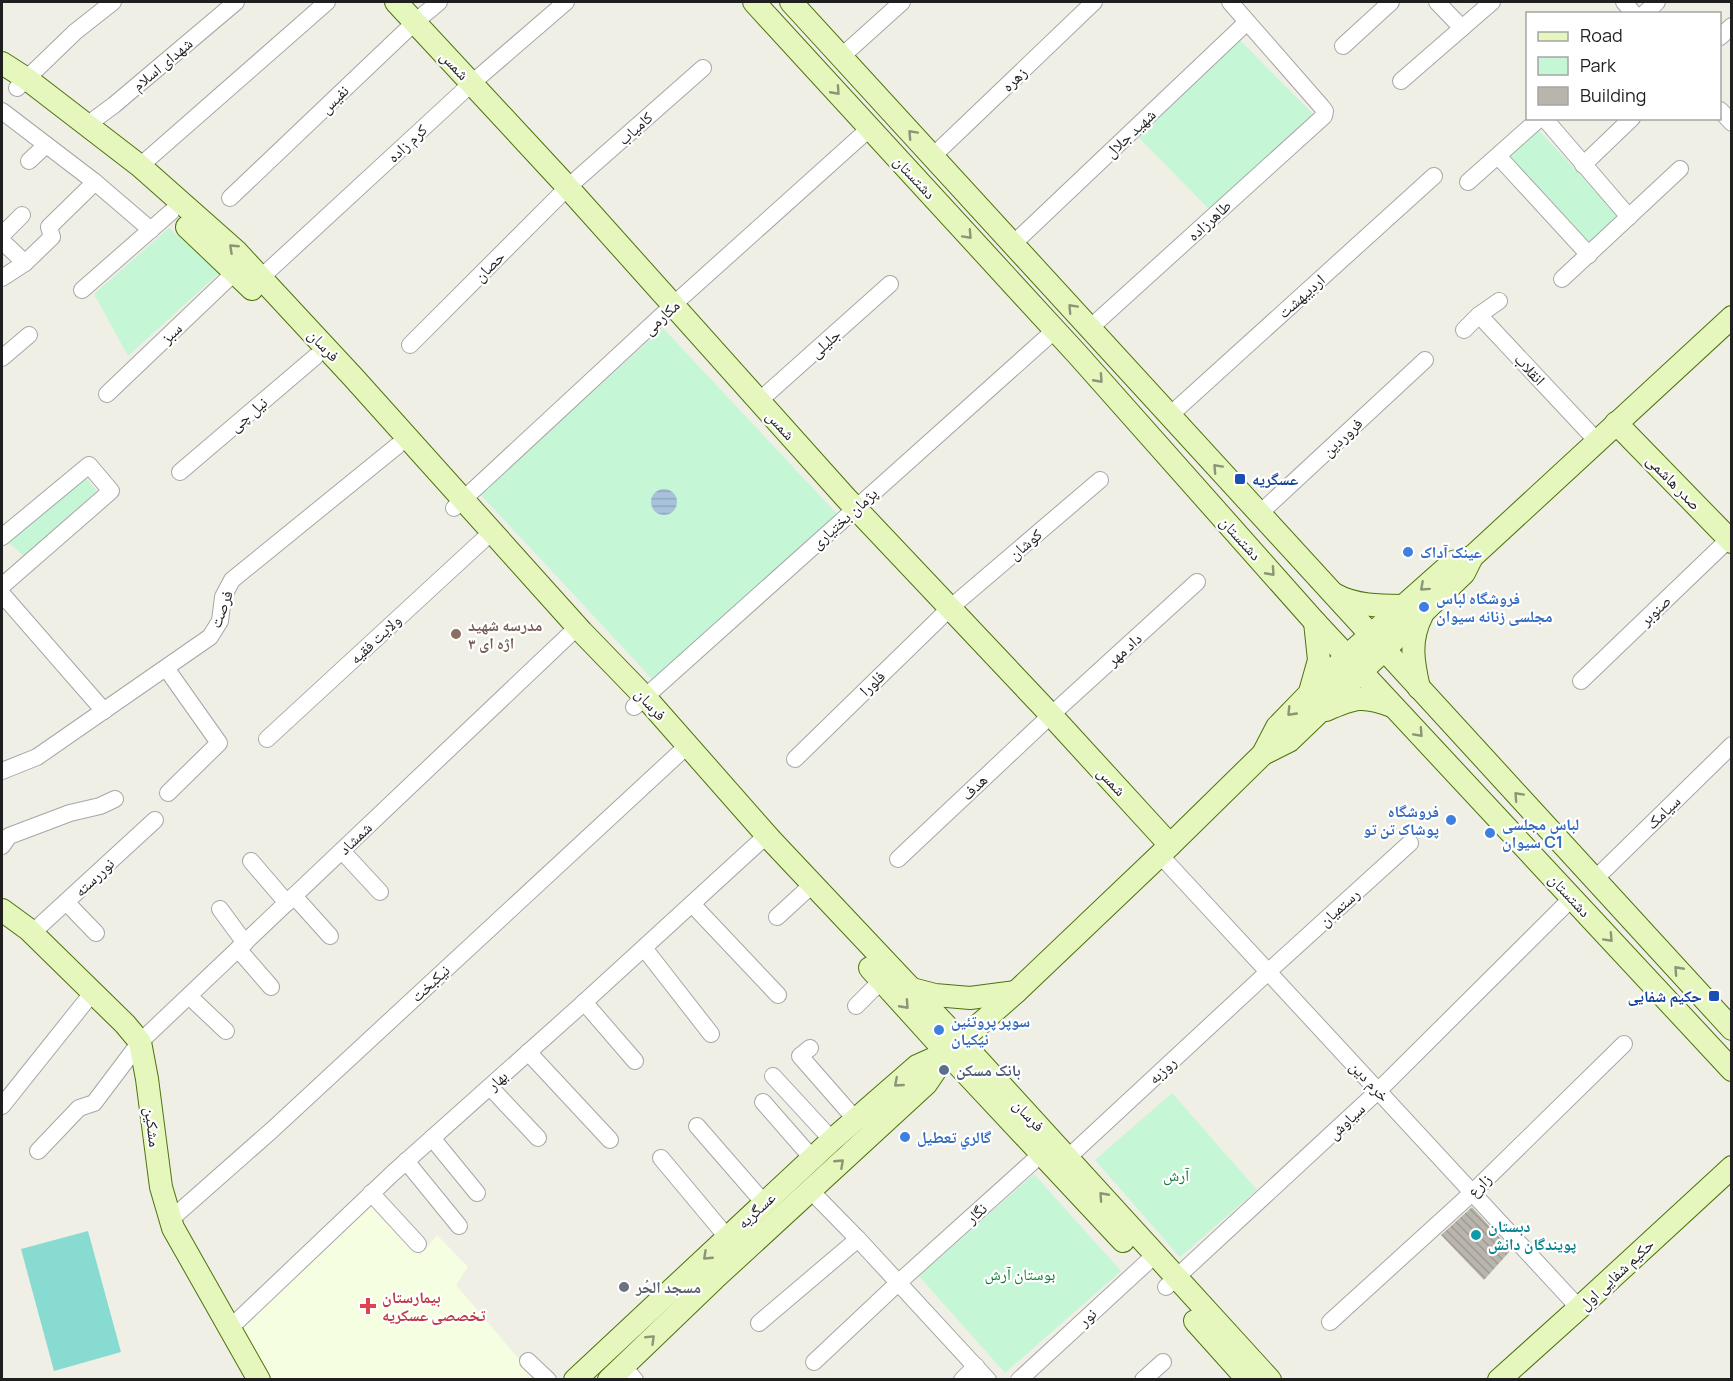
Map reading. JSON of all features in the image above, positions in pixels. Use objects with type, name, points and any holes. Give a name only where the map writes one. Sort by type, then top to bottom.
[{"type":"street","points":[[15,81],[113,2]]},
{"type":"street","name":"شهدای اسلام","points":[[87,125],[236,2]]},
{"type":"street","points":[[140,166],[327,2]]},
{"type":"street","name":"شمس","points":[[396,2],[568,188],[856,508],[1051,715],[1165,850]]},
{"type":"street","name":"نفیس","points":[[230,198],[415,22],[439,2]]},
{"type":"street","name":"کرم زاده","points":[[249,279],[566,2]]},
{"type":"street","name":"دشتستان","points":[[754,2],[1054,330],[1354,664],[1731,1070]]},
{"type":"street","name":"دشتستان","points":[[790,2],[1731,1029]]},
{"type":"street","points":[[808,61],[834,49],[902,2]]},
{"type":"street","name":"زهره","points":[[933,156],[1095,2]]},
{"type":"street","points":[[1230,2],[1247,22]]},
{"type":"street","points":[[1343,46],[1391,2]]},
{"type":"street","points":[[1437,2],[1462,28]]},
{"type":"street","points":[[1401,81],[1492,2]]},
{"type":"street","name":"طاهرزاده","points":[[1090,328],[1324,116],[1325,111],[1247,22]]},
{"type":"street","name":"شهید جلال","points":[[1013,244],[1247,22]]},
{"type":"street","name":"فرسان","points":[[2,63],[15,81],[130,175],[249,279],[582,632],[640,702],[808,889],[882,980],[954,1047],[1171,1282],[1270,1380]]},
{"type":"street","name":"کامیاب","points":[[568,188],[703,68]]},
{"type":"street","name":"فرسان","points":[[15,81],[87,125],[140,166],[236,251],[249,279],[315,357],[397,446],[459,504],[483,540],[569,635],[640,702]]},
{"type":"street","points":[[2,111],[95,182],[151,230]]},
{"type":"street","points":[[1468,182],[1538,120]]},
{"type":"street","points":[[1546,120],[1629,216]]},
{"type":"street","points":[[1583,165],[1630,120]]},
{"type":"street","name":"مکارمی","points":[[459,504],[673,305],[870,128]]},
{"type":"street","points":[[29,161],[46,145]]},
{"type":"street","points":[[1498,156],[1589,255]]},
{"type":"street","points":[[1562,279],[1680,170]]},
{"type":"street","name":"اردیبهشت","points":[[1169,416],[1434,176]]},
{"type":"street","points":[[2,278],[25,263],[52,237],[49,227],[95,182]]},
{"type":"street","name":"حصان","points":[[410,345],[568,188]]},
{"type":"street","points":[[82,290],[171,212]]},
{"type":"street","points":[[2,235],[22,215]]},
{"type":"street","points":[[2,241],[25,263]]},
{"type":"street","name":"سبز","points":[[107,394],[249,279]]},
{"type":"street","name":"جلیلی","points":[[759,401],[890,284]]},
{"type":"street","points":[[1464,330],[1479,315],[1499,301]]},
{"type":"street","name":"انقلاب","points":[[1479,315],[1597,441]]},
{"type":"street","name":"عسگریه","points":[[1263,754],[1277,727],[1310,693],[1354,664],[1413,609],[1464,573],[1472,557],[1731,317]]},
{"type":"street","name":"پژمان بختیاری","points":[[640,702],[1054,330]]},
{"type":"street","points":[[2,358],[29,335]]},
{"type":"street","name":"نیل چی","points":[[180,472],[315,357]]},
{"type":"street","name":"فروردین","points":[[1259,514],[1425,360]]},
{"type":"street","name":"صدر هاشمی","points":[[1616,423],[1730,540]]},
{"type":"street","name":"فرصت","points":[[2,771],[37,757],[210,637],[220,621],[223,597],[232,580],[397,446]]},
{"type":"street","points":[[2,537],[89,465],[111,491],[2,586]]},
{"type":"street","name":"کوشان","points":[[950,608],[1100,480]]},
{"type":"street","name":"ولایت فقیه","points":[[267,739],[483,540]]},
{"type":"street","name":"صنوبر","points":[[1581,681],[1730,540]]},
{"type":"street","name":"داد مهر","points":[[1051,715],[1197,582]]},
{"type":"street","points":[[1332,593],[1342,599],[1367,605],[1413,609],[1417,625],[1413,639],[1413,655],[1419,689]]},
{"type":"street","points":[[2,594],[104,711]]},
{"type":"street","name":"فلورا","points":[[795,759],[950,608]]},
{"type":"street","points":[[1310,693],[1319,660],[1316,622]]},
{"type":"street","name":"شمشاد","points":[[38,1151],[79,1108],[94,1103],[140,1042],[569,635]]},
{"type":"street","name":"عسگریه","points":[[622,1375],[714,1279],[926,1084],[954,1047],[1016,992],[1263,754],[1289,741],[1317,715],[1354,664]]},
{"type":"street","points":[[166,668],[219,743],[168,794]]},
{"type":"street","points":[[1317,715],[1344,702],[1362,698],[1373,699],[1394,707]]},
{"type":"street","name":"هدف","points":[[898,860],[1051,715]]},
{"type":"street","name":"سیامک","points":[[1595,879],[1731,745]]},
{"type":"street","name":"نیکبخت","points":[[170,1220],[272,1130],[683,750]]},
{"type":"street","points":[[2,846],[9,836],[70,813],[100,806],[115,798]]},
{"type":"street","name":"نوررسته","points":[[32,933],[155,820]]},
{"type":"street","name":"بهار","points":[[230,1328],[371,1193],[763,839]]},
{"type":"street","name":"رستمیان","points":[[1269,971],[1410,843]]},
{"type":"street","name":"خرم دین","points":[[1165,850],[1269,971],[1579,1308]]},
{"type":"street","points":[[342,851],[380,892]]},
{"type":"street","points":[[251,861],[330,936]]},
{"type":"street","points":[[777,917],[808,889]]},
{"type":"street","name":"فرسان","points":[[808,889],[912,989],[954,1047]]},
{"type":"street","name":"سیاوش","points":[[1171,1282],[1379,1090],[1572,898]]},
{"type":"street","points":[[66,902],[96,933]]},
{"type":"street","points":[[692,904],[778,995]]},
{"type":"street","points":[[220,909],[241,946],[271,987]]},
{"type":"street","points":[[2,910],[32,933],[125,1024],[140,1042]]},
{"type":"street","points":[[644,948],[711,1034]]},
{"type":"street","name":"روزبه","points":[[1055,1156],[1269,971]]},
{"type":"street","points":[[856,1006],[882,980]]},
{"type":"street","points":[[912,989],[935,995],[970,998],[1016,992]]},
{"type":"street","points":[[2,1106],[93,992]]},
{"type":"street","points":[[189,996],[226,1031]]},
{"type":"street","points":[[584,1002],[635,1061]]},
{"type":"street","name":"مشکین","points":[[140,1042],[161,1187],[170,1220],[259,1380]]},
{"type":"street","name":"زارع","points":[[1330,1322],[1473,1192],[1624,1044]]},
{"type":"street","name":"عسگریه","points":[[575,1380],[832,1140],[917,1066],[954,1047]]},
{"type":"street","points":[[810,1048],[800,1056],[856,1120]]},
{"type":"street","points":[[528,1052],[610,1140]]},
{"type":"street","points":[[773,1076],[832,1140]]},
{"type":"street","points":[[490,1087],[538,1138]]},
{"type":"street","points":[[763,1102],[812,1158]]},
{"type":"street","points":[[698,1126],[764,1203]]},
{"type":"street","points":[[432,1138],[477,1193]]},
{"type":"street","name":"نگار","points":[[814,1362],[898,1283],[1055,1156]]},
{"type":"street","points":[[661,1158],[727,1237]]},
{"type":"street","points":[[406,1161],[459,1226]]},
{"type":"street","name":"حکیم شفایی اول","points":[[1499,1380],[1731,1167]]},
{"type":"street","points":[[811,1191],[988,1380]]},
{"type":"street","points":[[371,1193],[418,1244]]},
{"type":"street","points":[[759,1323],[858,1239]]},
{"type":"street","name":"نور","points":[[1018,1380],[1150,1259]]},
{"type":"street","name":"فرسان","points":[[1171,1282],[1248,1380]]},
{"type":"street","points":[[528,1361],[548,1380]]},
{"type":"street","points":[[1143,1380],[1163,1362]]},
{"type":"street","points":[[962,1380],[976,1366]]},
{"type":"shaded area","points":[[664,489],[673,493],[677,502],[673,511],[664,515],[655,511],[651,502],[655,493]]},
{"type":"shaded area","name":"بیمارستان تخصصی عسکریه","points":[[372,1205],[420,1255],[437,1235],[468,1267],[456,1285],[536,1379],[269,1379],[240,1327]]},
{"type":"shaded area","points":[[88,1231],[121,1352],[54,1371],[21,1249]]},
{"type":"green space","points":[[1240,40],[1314,115],[1210,210],[1138,137]]},
{"type":"green space","points":[[1537,128],[1618,216],[1587,246],[1504,155]]},
{"type":"green space","points":[[169,228],[219,273],[128,356],[94,294]]},
{"type":"green space","points":[[663,328],[839,516],[654,681],[480,494]]},
{"type":"green space","points":[[85,477],[97,491],[24,556],[9,543]]},
{"type":"green space","name":"آرش","points":[[1172,1093],[1257,1190],[1180,1257],[1095,1160]]},
{"type":"green space","name":"بوستان آرش","points":[[1034,1174],[1121,1271],[1005,1373],[919,1276]]},
{"type":"building","name":"دبستان پویندگان دانش","points":[[1472,1207],[1511,1250],[1484,1280],[1441,1235]]},
{"type":"place","name":"عسگریه","points":[[1240,479]]},
{"type":"place","name":"عینک آداک","points":[[1408,552]]},
{"type":"place","name":"فروشگاه لباس مجلسی زنانه سیوان","points":[[1424,607]]},
{"type":"place","name":"مدرسه شهید اژه ای ۳","points":[[456,634]]},
{"type":"place","name":"فروشگاه پوشاک تن تو","points":[[1451,820]]},
{"type":"place","name":"لباس مجلسی سیوان C1","points":[[1490,833]]},
{"type":"place","name":"حکیم شفایی","points":[[1714,996]]},
{"type":"place","name":"سوپر پروتئین نیکیان","points":[[939,1030]]},
{"type":"place","name":"بانک مسکن","points":[[944,1070]]},
{"type":"place","name":"گالري تعطيل","points":[[905,1137]]},
{"type":"place","name":"دبستان پویندگان دانش","points":[[1476,1235]]},
{"type":"place","name":"مسجد الحُر","points":[[624,1287]]},
{"type":"place","name":"بیمارستان تخصصی عسکریه","points":[[368,1306]]}]
